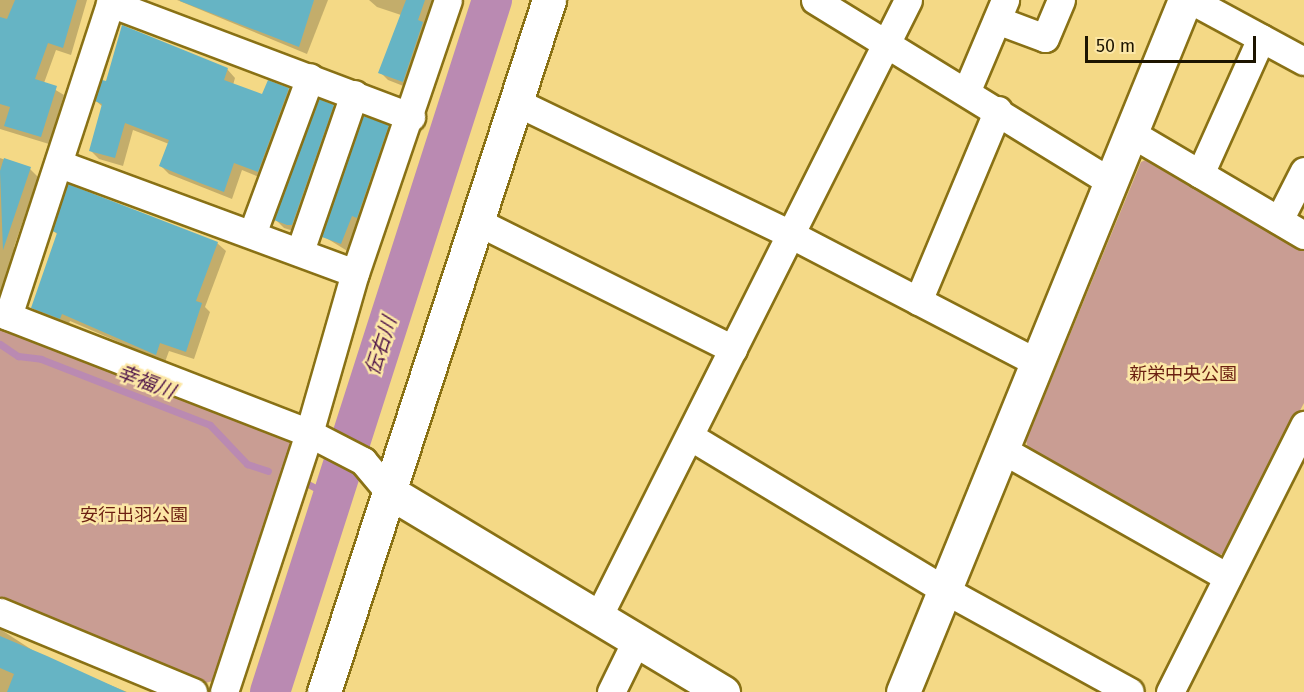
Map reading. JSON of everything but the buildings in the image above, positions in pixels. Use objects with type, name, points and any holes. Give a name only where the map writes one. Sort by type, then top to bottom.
[{"type":"street","points":[[224,692],[310,434],[355,273],[411,117],[448,0]]},
{"type":"street","points":[[332,689],[388,491],[549,0]]},
{"type":"street","points":[[817,0],[885,43],[967,90],[1109,181]]},
{"type":"street","points":[[599,615],[691,437],[788,233],[908,0]]},
{"type":"street","points":[[967,90],[1001,10],[1045,38],[1061,0]]},
{"type":"street","points":[[903,692],[1109,181],[1185,0]]},
{"type":"street","points":[[1191,0],[1304,61]]},
{"type":"street","points":[[411,117],[110,1],[60,164],[4,314],[310,434],[363,461],[388,491],[599,615],[712,689]]},
{"type":"street","points":[[1200,174],[1261,38]]},
{"type":"street","points":[[252,234],[309,77]]},
{"type":"street","points":[[300,251],[354,94]]},
{"type":"street","points":[[516,102],[788,233],[1036,362]]},
{"type":"street","points":[[918,301],[998,110]]},
{"type":"street","points":[[1129,132],[1304,235]]},
{"type":"street","points":[[60,164],[355,273]]},
{"type":"street","points":[[1279,220],[1304,171]]},
{"type":"street","points":[[478,222],[733,349]]},
{"type":"street","points":[[1170,692],[1304,425]]},
{"type":"street","points":[[691,437],[943,589],[1130,692]]},
{"type":"street","points":[[1002,449],[1227,577]]},
{"type":"street","points":[[0,612],[193,692]]},
{"type":"street","points":[[611,692],[637,639]]},
{"type":"green space","name":"新栄中央公園","points":[[1150,158],[1304,246],[1304,403],[1225,553],[1214,557],[1029,452],[1026,441],[1141,162]]},
{"type":"green space","name":"安行出羽公園","points":[[0,325],[285,434],[294,453],[220,679],[202,684],[0,598]]},
{"type":"waterway","name":"伝右川","points":[[270,692],[492,0]]},
{"type":"waterway","name":"幸福川","points":[[0,344],[18,356],[41,359],[210,425],[247,464],[268,471]]},
{"type":"waterway","name":"幸福川","points":[[308,484],[332,497]]}]
